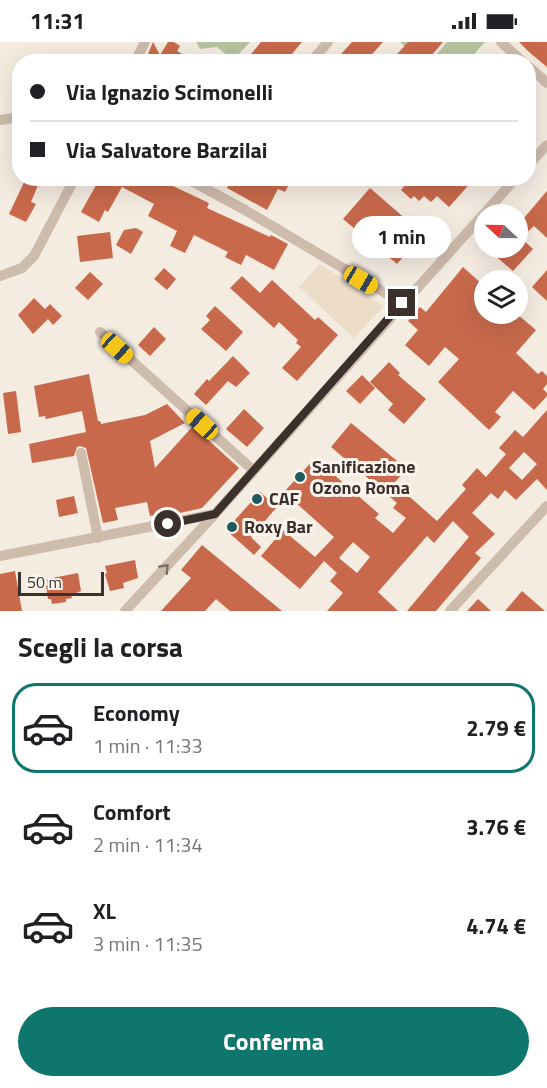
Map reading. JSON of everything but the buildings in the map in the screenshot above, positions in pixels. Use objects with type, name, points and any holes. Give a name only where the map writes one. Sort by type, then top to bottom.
[{"type":"street","points":[[318,54],[328,42]]},
{"type":"street","points":[[501,42],[514,54]]},
{"type":"street","points":[[536,157],[547,145]]},
{"type":"street","points":[[0,276],[17,271],[34,256],[71,186]]},
{"type":"street","points":[[200,186],[402,303]]},
{"type":"street","points":[[125,611],[215,514],[509,186]]},
{"type":"street","points":[[100,332],[253,470]]},
{"type":"street","points":[[81,453],[98,538]]},
{"type":"street","points":[[450,611],[547,506]]},
{"type":"street","points":[[0,556],[215,514]]},
{"type":"green space","points":[[196,42],[250,42],[239,54],[226,54],[217,47],[200,49]]},
{"type":"green space","points":[[400,42],[409,42],[423,54],[413,54]]},
{"type":"green space","points":[[447,42],[485,42],[474,54],[437,54]]},
{"type":"shaded area","points":[[320,264],[384,306],[354,338],[299,287]]},
{"type":"place","name":"Sanificazione Ozono Roma","points":[[300,477]]},
{"type":"place","name":"CAF","points":[[257,499]]},
{"type":"place","name":"Roxy Bar","points":[[232,527]]},
{"type":"route","points":[[168,524],[215,514],[402,303]]}]
